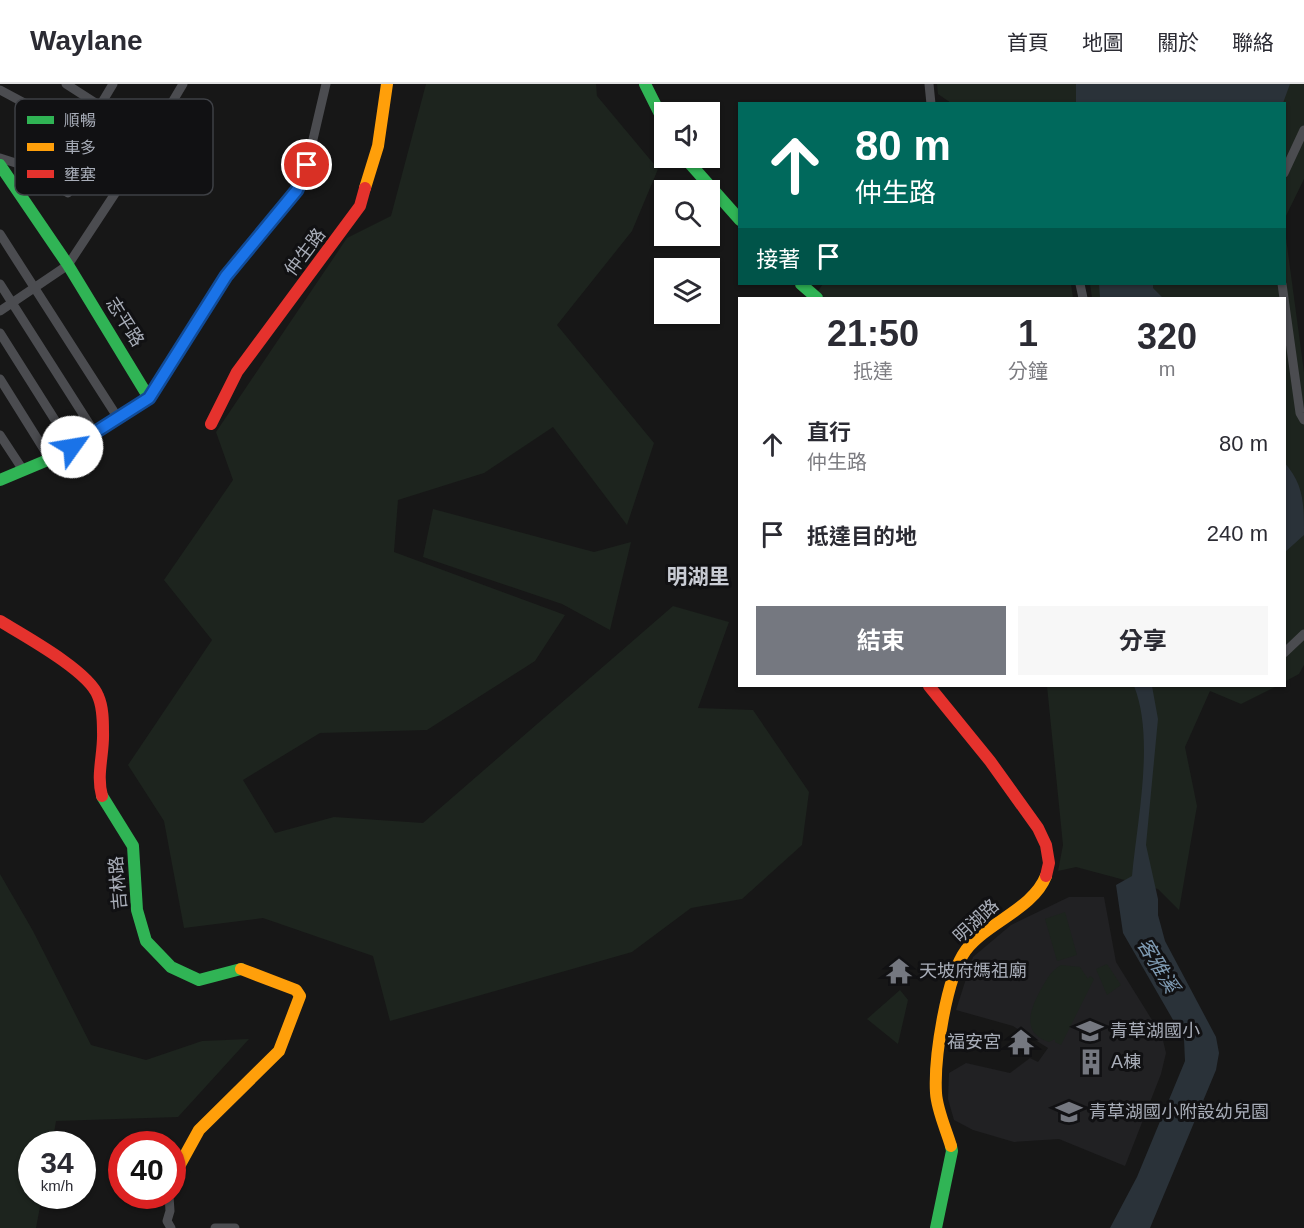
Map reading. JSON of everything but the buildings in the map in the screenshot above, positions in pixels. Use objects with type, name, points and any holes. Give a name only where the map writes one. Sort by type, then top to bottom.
[{"type":"street","points":[[66,84],[91,99]]},
{"type":"street","points":[[104,99],[113,84]]},
{"type":"street","points":[[174,99],[183,84]]},
{"type":"street","points":[[0,480],[72,447],[149,398],[226,276],[297,190],[307,165],[326,84]]},
{"type":"street","name":"仲生路","points":[[211,424],[237,372],[360,206],[378,146],[387,84]]},
{"type":"street","points":[[645,84],[654,102]]},
{"type":"street","points":[[929,84],[933,102]]},
{"type":"street","points":[[0,90],[17,99]]},
{"type":"street","points":[[1286,168],[1304,130]]},
{"type":"street","points":[[0,158],[15,163]]},
{"type":"street","name":"志平路","points":[[0,165],[15,187]]},
{"type":"street","points":[[694,168],[738,218]]},
{"type":"street","name":"志平路","points":[[20,195],[68,265],[149,398]]},
{"type":"street","points":[[0,311],[68,265],[113,195]]},
{"type":"street","points":[[0,234],[118,418]]},
{"type":"street","points":[[0,284],[95,433]]},
{"type":"street","points":[[805,285],[816,297]]},
{"type":"street","points":[[1286,313],[1300,413],[1304,420]]},
{"type":"street","points":[[0,333],[72,447]]},
{"type":"street","points":[[0,379],[50,459]]},
{"type":"street","points":[[0,435],[23,470]]},
{"type":"street","name":"吉林路","points":[[0,621],[65,661],[98,694],[103,719],[104,753],[98,780],[103,798],[133,846],[137,910],[146,941],[171,967],[199,980],[243,969],[296,990],[300,996],[279,1051],[199,1130],[186,1154]]},
{"type":"street","points":[[1286,651],[1304,634]]},
{"type":"street","name":"明湖路","points":[[930,687],[984,753],[1038,828],[1047,845],[1049,863],[1046,878],[1037,891],[966,950],[952,981],[937,1052],[936,1095],[952,1151],[936,1228]]},
{"type":"street","points":[[170,1209],[166,1221],[171,1228]]},
{"type":"street","points":[[215,1228],[224,1226],[235,1228]]},
{"type":"shaded area","points":[[426,84],[596,84],[597,96],[654,164],[654,168],[658,169],[632,231],[557,325],[654,443],[627,525],[553,427],[484,473],[398,500],[394,552],[565,615],[535,661],[427,730],[320,733],[243,780],[275,833],[334,817],[423,823],[673,606],[729,622],[698,708],[753,710],[809,792],[802,845],[742,899],[691,908],[632,952],[390,1021],[373,956],[263,918],[184,928],[164,821],[128,765],[212,640],[164,580],[233,480],[216,432],[347,238],[391,216]]},
{"type":"shaded area","points":[[937,84],[1304,84],[1304,179],[1286,216],[1286,102],[950,102],[938,94]]},
{"type":"shaded area","points":[[1286,238],[1304,372],[1304,665],[1299,674],[1286,681],[1286,297],[1092,297],[1090,285],[1286,285]]},
{"type":"shaded area","points":[[822,285],[1071,285],[1073,297],[822,297],[818,291]]},
{"type":"shaded area","points":[[433,509],[594,552],[631,542],[610,630],[562,604],[423,557]]},
{"type":"shaded area","points":[[1047,687],[1275,687],[1241,704],[1210,691],[1185,747],[1197,806],[1179,910],[1158,889],[1076,867],[1058,871],[1063,845]]},
{"type":"shaded area","points":[[0,874],[33,931],[91,1045],[146,1060],[202,1041],[249,1039],[178,1117],[56,1121],[54,1131],[18,1131],[18,1209],[40,1209],[36,1228],[0,1228]]},
{"type":"shaded area","name":"青草湖國小","points":[[1069,897],[1104,897],[1116,962],[1162,1036],[1166,1053],[1161,1074],[1125,1166],[1059,1139],[1014,1142],[973,1130],[954,1120],[948,1099],[949,1073],[966,1063],[1010,1073],[1030,1058],[1038,1062],[1048,1048],[1013,1026],[956,1010],[973,957],[1011,925]]},
{"type":"shaded area","points":[[1065,912],[1077,955],[1057,961],[1045,919]]},
{"type":"shaded area","points":[[1107,964],[1121,985],[1107,995],[1096,969]]},
{"type":"shaded area","points":[[1061,965],[1080,967],[1088,979],[1090,976],[1094,979],[1061,1045],[1055,1042],[1055,1039],[1049,1042],[1040,1038],[1034,1033],[1030,1020],[1040,991],[1051,973]]},
{"type":"shaded area","points":[[900,990],[908,1000],[898,1044],[867,1019]]},
{"type":"water","points":[[1076,84],[1290,84],[1283,102],[1076,102]]},
{"type":"water","points":[[1099,285],[1153,285],[1162,297],[1100,297]]},
{"type":"water","points":[[1286,464],[1296,479],[1302,495],[1304,535],[1286,551]]},
{"type":"water","name":"客雅溪","points":[[1134,687],[1152,687],[1158,719],[1146,845],[1158,899],[1158,915],[1165,941],[1216,1037],[1219,1053],[1216,1070],[1150,1228],[1110,1228],[1137,1177],[1185,1061],[1184,1039],[1123,933],[1116,885],[1132,876],[1143,780],[1144,754],[1140,707]]},
{"type":"traffic: fast","points":[[645,84],[654,102]]},
{"type":"traffic: fast","points":[[0,165],[15,187]]},
{"type":"traffic: fast","points":[[694,168],[738,218]]},
{"type":"traffic: fast","points":[[0,480],[50,459],[149,398],[68,265],[20,195]]},
{"type":"traffic: fast","points":[[802,285],[816,297]]},
{"type":"traffic: fast","points":[[102,796],[133,846],[137,910],[146,941],[171,967],[199,980],[241,969]]},
{"type":"traffic: fast","points":[[936,1228],[952,1151],[951,1146]]},
{"type":"traffic: slow","points":[[365,188],[378,146],[387,84]]},
{"type":"traffic: slow","points":[[951,1146],[938,1106],[936,1078],[939,1040],[953,979],[966,950],[975,940],[1031,898],[1040,888],[1046,876]]},
{"type":"traffic: slow","points":[[186,1154],[199,1130],[279,1051],[300,996],[296,990],[241,969]]},
{"type":"traffic: jam","points":[[211,424],[237,372],[360,206],[365,188]]},
{"type":"traffic: jam","points":[[0,621],[69,665],[92,686],[98,696],[103,723],[100,772],[102,796]]},
{"type":"traffic: jam","points":[[930,687],[990,761],[1038,828],[1046,845],[1049,863],[1046,876]]},
{"type":"place","name":"天坡府媽祖廟","points":[[899,971]]},
{"type":"place","name":"青草湖國小","points":[[1090,1031]]},
{"type":"place","name":"福安宮","points":[[1021,1042]]},
{"type":"place","name":"A棟","points":[[1091,1062]]},
{"type":"place","name":"青草湖國小附設幼兒園","points":[[1069,1112]]},
{"type":"district","name":"明湖里","points":[[698,577]]},
{"type":"route","points":[[72,447],[149,398],[226,276],[297,190],[307,165]]}]
